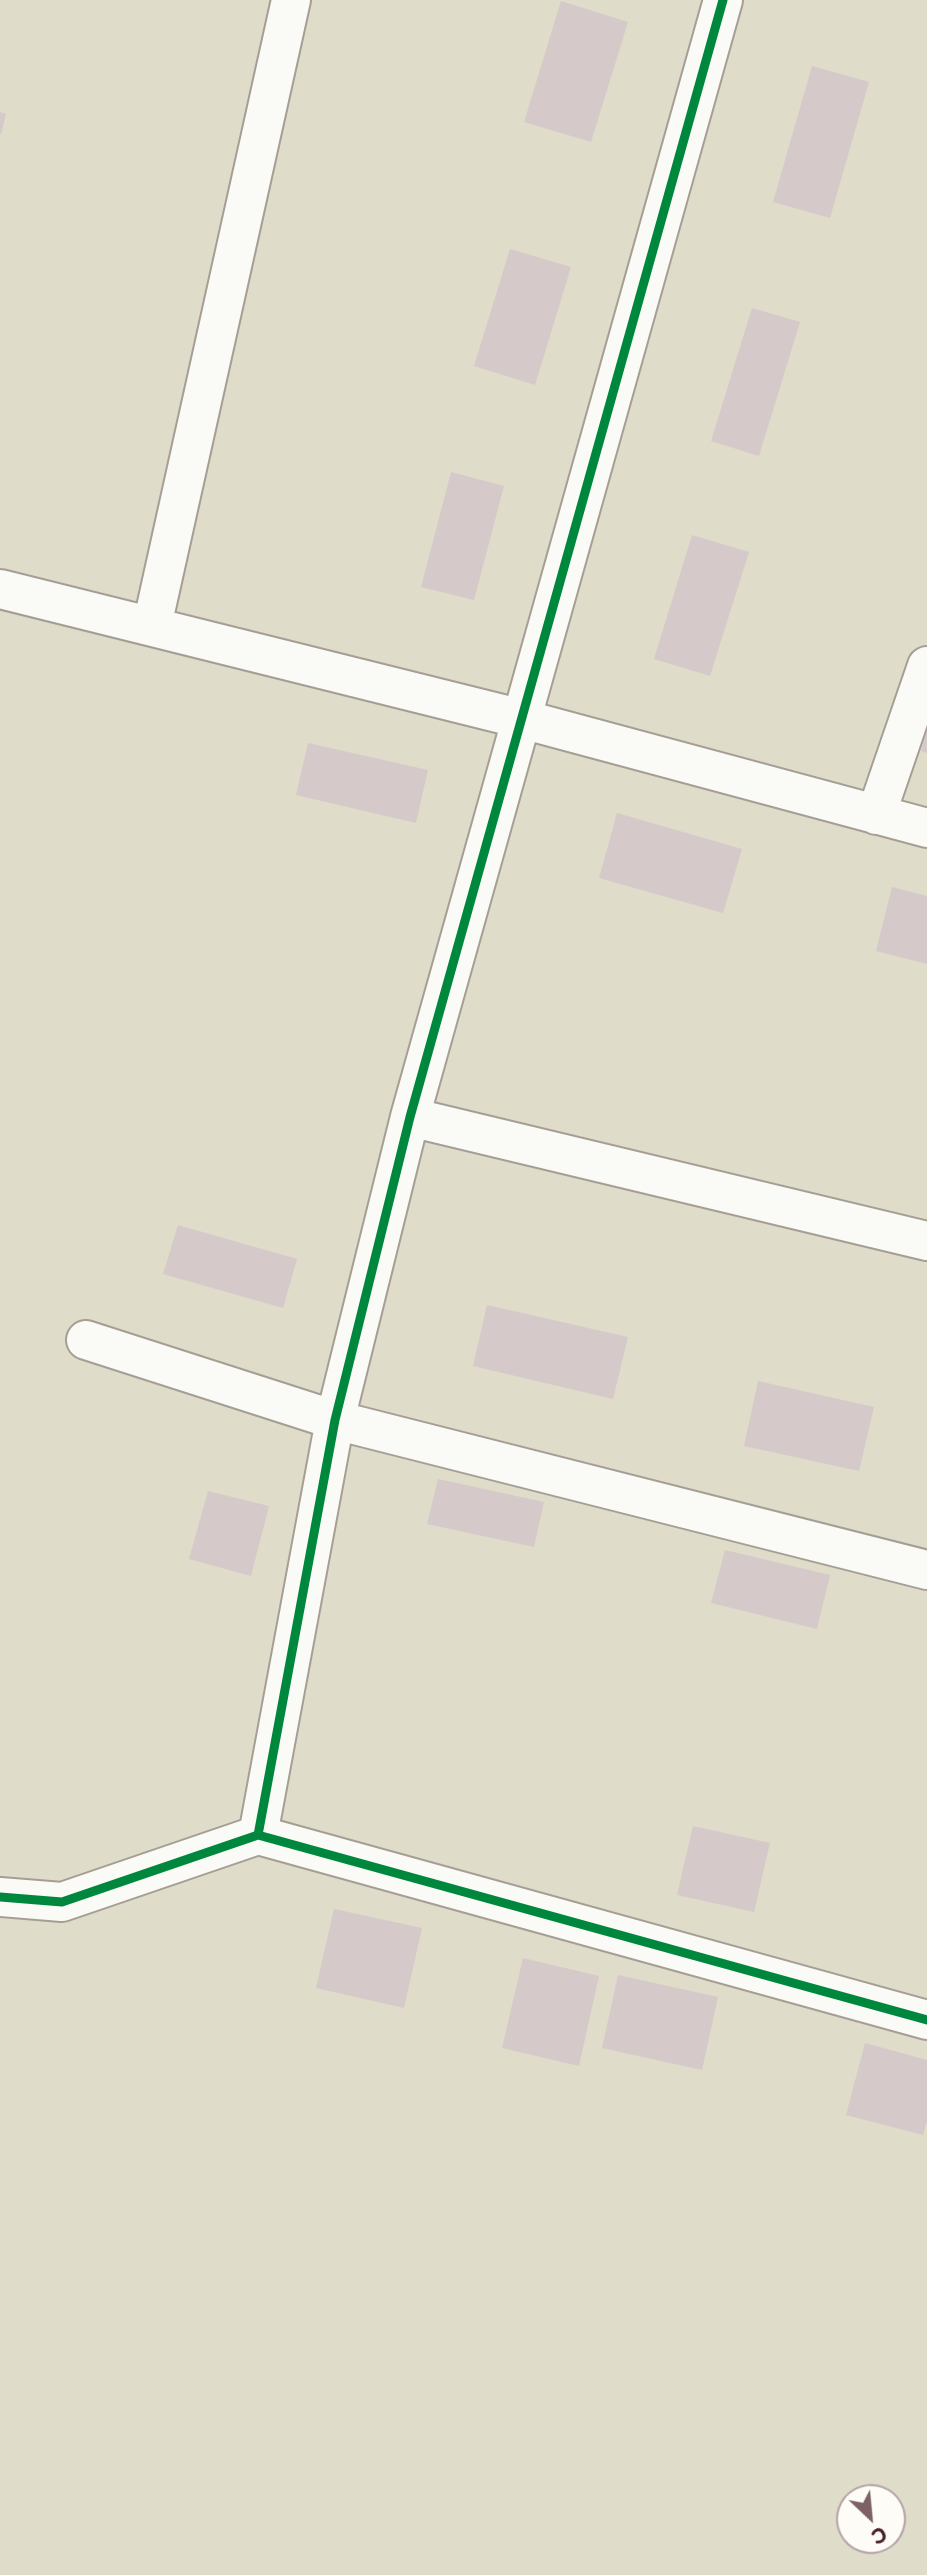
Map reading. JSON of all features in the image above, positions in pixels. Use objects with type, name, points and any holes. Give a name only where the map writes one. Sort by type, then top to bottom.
[{"type":"street","points":[[152,626],[290,0]]},
{"type":"street","points":[[258,1835],[335,1420],[410,1117],[723,0]]},
{"type":"street","points":[[0,589],[522,719],[927,828]]},
{"type":"street","points":[[876,815],[927,667]]},
{"type":"street","points":[[410,1117],[927,1241]]},
{"type":"street","points":[[86,1340],[335,1420],[927,1570]]},
{"type":"street","points":[[0,1897],[62,1902],[258,1835],[927,2020]]},
{"type":"building","points":[[561,1],[628,22],[591,142],[524,122]]},
{"type":"building","points":[[812,66],[869,82],[830,218],[773,202]]},
{"type":"building","points":[[0,112],[6,114],[1,134],[0,134]]},
{"type":"building","points":[[510,249],[571,267],[535,385],[474,366]]},
{"type":"building","points":[[752,308],[800,322],[759,456],[711,441]]},
{"type":"building","points":[[451,472],[504,486],[474,600],[421,587]]},
{"type":"building","points":[[692,535],[749,552],[710,676],[654,659]]},
{"type":"building","points":[[927,732],[927,753],[921,751]]},
{"type":"building","points":[[308,743],[428,770],[416,823],[296,795]]},
{"type":"building","points":[[617,813],[742,849],[723,913],[599,878]]},
{"type":"building","points":[[892,887],[927,896],[927,964],[876,951]]},
{"type":"building","points":[[178,1225],[297,1259],[283,1308],[163,1274]]},
{"type":"building","points":[[487,1305],[628,1337],[613,1399],[473,1366]]},
{"type":"building","points":[[758,1381],[874,1407],[859,1471],[744,1446]]},
{"type":"building","points":[[438,1479],[544,1502],[534,1547],[427,1524]]},
{"type":"building","points":[[208,1491],[269,1506],[251,1576],[189,1559]]},
{"type":"building","points":[[725,1550],[830,1575],[817,1629],[711,1603]]},
{"type":"building","points":[[693,1826],[770,1843],[754,1912],[677,1895]]},
{"type":"building","points":[[334,1909],[422,1928],[404,2008],[316,1988]]},
{"type":"building","points":[[523,1958],[599,1976],[579,2066],[502,2048]]},
{"type":"building","points":[[618,1975],[718,1997],[702,2070],[602,2048]]},
{"type":"building","points":[[865,2043],[927,2060],[927,2121],[923,2135],[846,2115]]},
{"type":"cycle path","points":[[258,1835],[335,1420],[410,1117],[723,0]]},
{"type":"cycle path","points":[[0,1897],[62,1902],[258,1835],[927,2020]]}]
